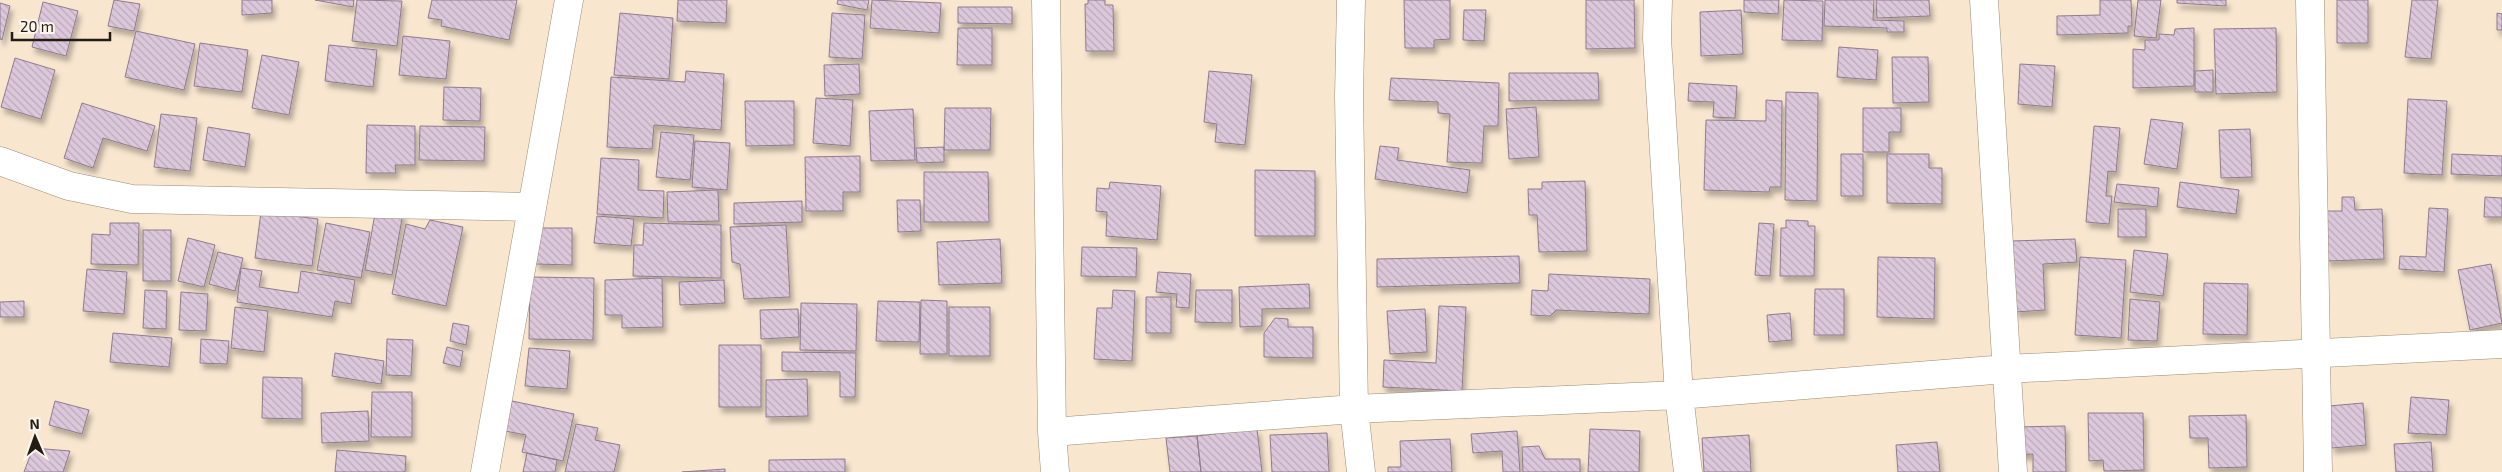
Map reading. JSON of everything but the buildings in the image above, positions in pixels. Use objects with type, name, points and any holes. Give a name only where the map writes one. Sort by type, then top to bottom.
[{"type":"street","points":[[485,472],[569,0]]},
{"type":"street","points":[[1046,0],[1052,432],[1055,472]]},
{"type":"street","points":[[1351,0],[1349,96],[1354,409],[1361,472]]},
{"type":"street","points":[[1658,0],[1657,38],[1679,395],[1688,472]]},
{"type":"street","points":[[1984,0],[2013,472]]},
{"type":"street","points":[[2310,0],[2318,472]]},
{"type":"street","points":[[0,162],[69,186],[132,199],[532,207]]},
{"type":"street","points":[[1052,432],[1354,409],[1679,395],[2006,369],[2502,344]]}]
